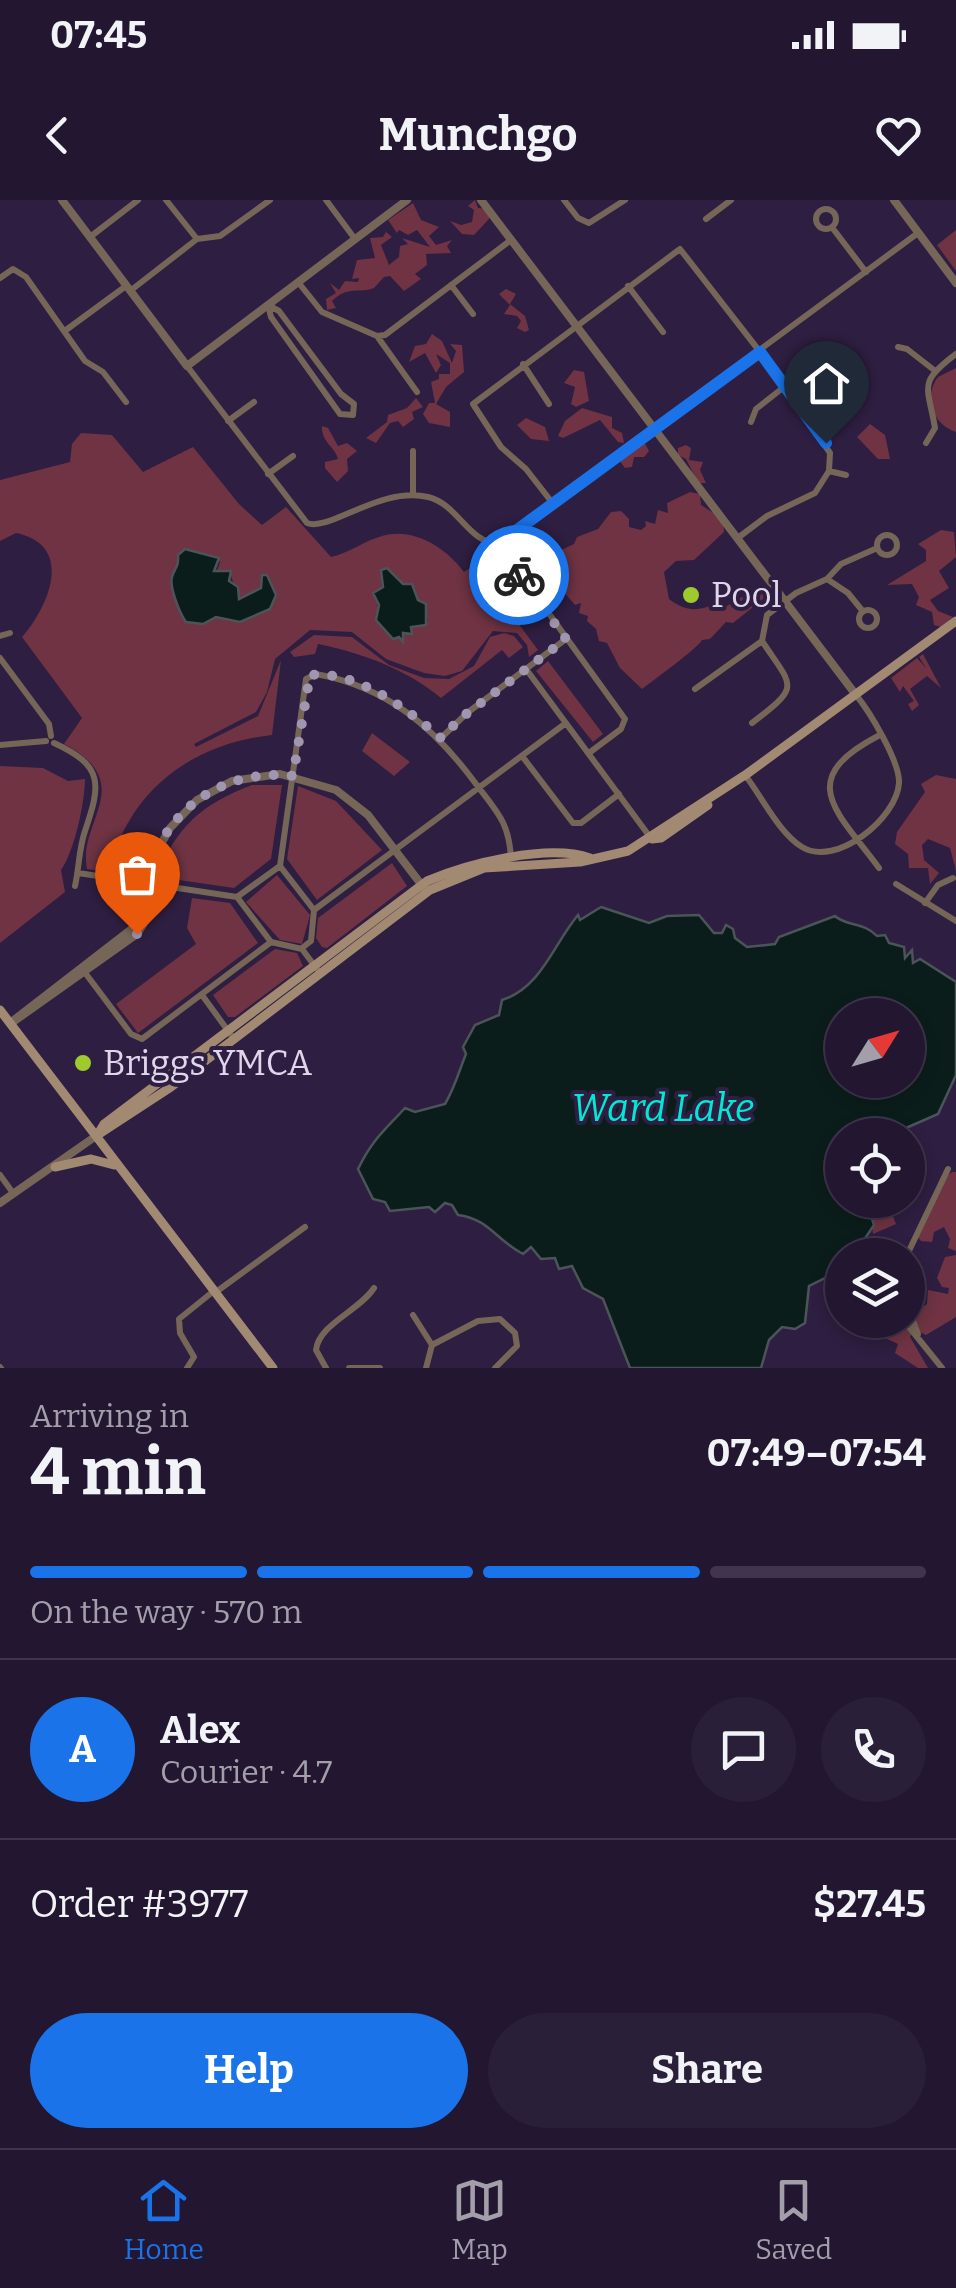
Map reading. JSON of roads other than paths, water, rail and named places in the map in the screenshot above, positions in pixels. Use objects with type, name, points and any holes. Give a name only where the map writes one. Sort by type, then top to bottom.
[{"type":"main road","points":[[96,1136],[110,1131],[424,888],[511,860],[590,858],[628,851],[652,839],[956,621]]},
{"type":"main road","points":[[0,1010],[273,1368]]},
{"type":"main road","points":[[55,1167],[91,1158],[121,1169]]},
{"type":"street","points":[[62,200],[268,474],[311,525],[324,526],[370,501],[413,495],[446,504],[478,538],[498,544],[625,718],[621,729],[589,753]]},
{"type":"street","points":[[166,200],[197,239]]},
{"type":"street","points":[[66,330],[197,239],[220,236],[270,200]]},
{"type":"street","points":[[326,200],[355,239]]},
{"type":"street","points":[[187,366],[407,200]]},
{"type":"street","points":[[480,200],[856,695],[896,763],[898,790],[888,812],[857,837],[830,852],[807,850],[792,838],[745,775]]},
{"type":"street","points":[[564,200],[578,218],[589,223],[625,200]]},
{"type":"street","points":[[706,219],[731,200]]},
{"type":"street","points":[[894,200],[956,283]]},
{"type":"street","points":[[90,237],[134,201]]},
{"type":"street","points":[[834,230],[866,272]]},
{"type":"street","points":[[498,544],[918,233]]},
{"type":"street","points":[[376,336],[385,335],[511,240]]},
{"type":"street","points":[[554,505],[526,469],[500,447],[473,404],[680,250],[826,443],[830,471],[815,493],[772,513],[738,537]]},
{"type":"street","points":[[0,278],[8,270],[19,270],[85,361],[103,372],[126,402]]},
{"type":"street","points":[[298,282],[322,312],[376,336],[417,392]]},
{"type":"street","points":[[451,284],[473,314]]},
{"type":"street","points":[[628,286],[663,332]]},
{"type":"street","points":[[268,305],[279,311],[341,394],[354,404],[351,416],[340,414],[271,317],[268,305]]},
{"type":"street","points":[[898,347],[934,370]]},
{"type":"street","points":[[926,443],[935,428],[926,391],[934,370],[956,354]]},
{"type":"street","points":[[523,364],[548,404]]},
{"type":"street","points":[[751,422],[756,409],[784,388]]},
{"type":"street","points":[[228,421],[254,402]]},
{"type":"street","points":[[413,451],[413,495]]},
{"type":"street","points":[[268,474],[293,456]]},
{"type":"street","points":[[830,471],[846,475]]},
{"type":"street","points":[[752,722],[785,698],[790,688],[788,676],[762,640],[762,623],[785,602],[826,579],[841,564],[875,549]]},
{"type":"street","points":[[826,579],[848,593],[862,609]]},
{"type":"street","points":[[0,636],[10,633]]},
{"type":"street","points":[[441,738],[566,639]]},
{"type":"street","points":[[695,689],[762,640]]},
{"type":"street","points":[[0,658],[49,724],[50,740]]},
{"type":"street","points":[[526,670],[652,839]]},
{"type":"street","points":[[328,963],[311,942],[314,910],[280,866],[310,675],[346,681],[386,698],[441,738],[510,830],[511,860]]},
{"type":"street","points":[[314,910],[566,723]]},
{"type":"street","points":[[878,736],[843,756],[830,776],[831,799],[879,868]]},
{"type":"street","points":[[0,745],[50,740],[82,758],[96,783],[96,803],[83,836],[75,886]]},
{"type":"street","points":[[522,756],[573,823],[581,823],[619,794]]},
{"type":"street","points":[[10,1024],[83,970],[137,922],[164,836],[197,800],[247,777],[293,776],[319,782],[352,800],[424,888]]},
{"type":"street","points":[[78,873],[237,896],[280,866]]},
{"type":"street","points":[[925,903],[938,884],[952,878]]},
{"type":"street","points":[[896,884],[956,921]]},
{"type":"street","points":[[237,896],[271,942],[302,949],[318,971]]},
{"type":"street","points":[[83,970],[138,1039],[271,942]]},
{"type":"street","points":[[302,949],[311,942]]},
{"type":"street","points":[[202,994],[231,1035]]},
{"type":"street","points":[[0,1203],[96,1136]]},
{"type":"street","points":[[915,1238],[948,1169]]},
{"type":"street","points":[[0,1175],[13,1194]]},
{"type":"street","points":[[187,1368],[194,1357],[180,1333],[180,1319],[305,1227]]},
{"type":"street","points":[[326,1368],[316,1350],[320,1336],[360,1305],[374,1288]]},
{"type":"street","points":[[413,1315],[432,1345],[426,1368]]},
{"type":"street","points":[[432,1345],[478,1321],[500,1319],[515,1333],[517,1346],[495,1368]]},
{"type":"street","points":[[920,1338],[942,1368]]},
{"type":"street","points":[[349,1368],[380,1368]]},
{"type":"water","points":[[185,549],[219,558],[214,571],[231,571],[229,581],[238,587],[239,599],[261,588],[262,575],[267,575],[276,595],[270,609],[240,622],[216,617],[203,624],[186,622],[171,581],[178,555]]},
{"type":"water","points":[[387,568],[403,584],[412,584],[418,600],[426,604],[426,625],[411,627],[412,634],[403,633],[403,642],[399,637],[393,639],[376,620],[379,605],[373,593],[383,587],[381,570]]},
{"type":"water","name":"Ward Lake","points":[[601,907],[649,923],[667,916],[699,915],[714,933],[722,933],[726,925],[733,929],[735,938],[747,947],[775,944],[779,937],[835,916],[877,936],[885,935],[889,943],[904,947],[905,958],[912,950],[913,963],[920,959],[956,982],[956,1075],[938,1114],[925,1120],[825,1118],[825,1218],[872,1218],[874,1225],[865,1238],[825,1238],[825,1278],[809,1286],[805,1323],[795,1329],[782,1327],[769,1340],[761,1368],[630,1368],[603,1299],[583,1288],[572,1266],[559,1269],[555,1258],[541,1259],[531,1247],[523,1254],[485,1225],[458,1215],[452,1205],[445,1203],[435,1212],[429,1207],[390,1211],[385,1202],[373,1199],[358,1169],[373,1143],[405,1108],[415,1112],[445,1104],[466,1054],[463,1047],[475,1025],[499,1015],[502,1000],[537,976],[578,915],[580,920]]},
{"type":"place","name":"Pool","points":[[691,595]]},
{"type":"place","name":"Briggs YMCA","points":[[83,1063]]}]
